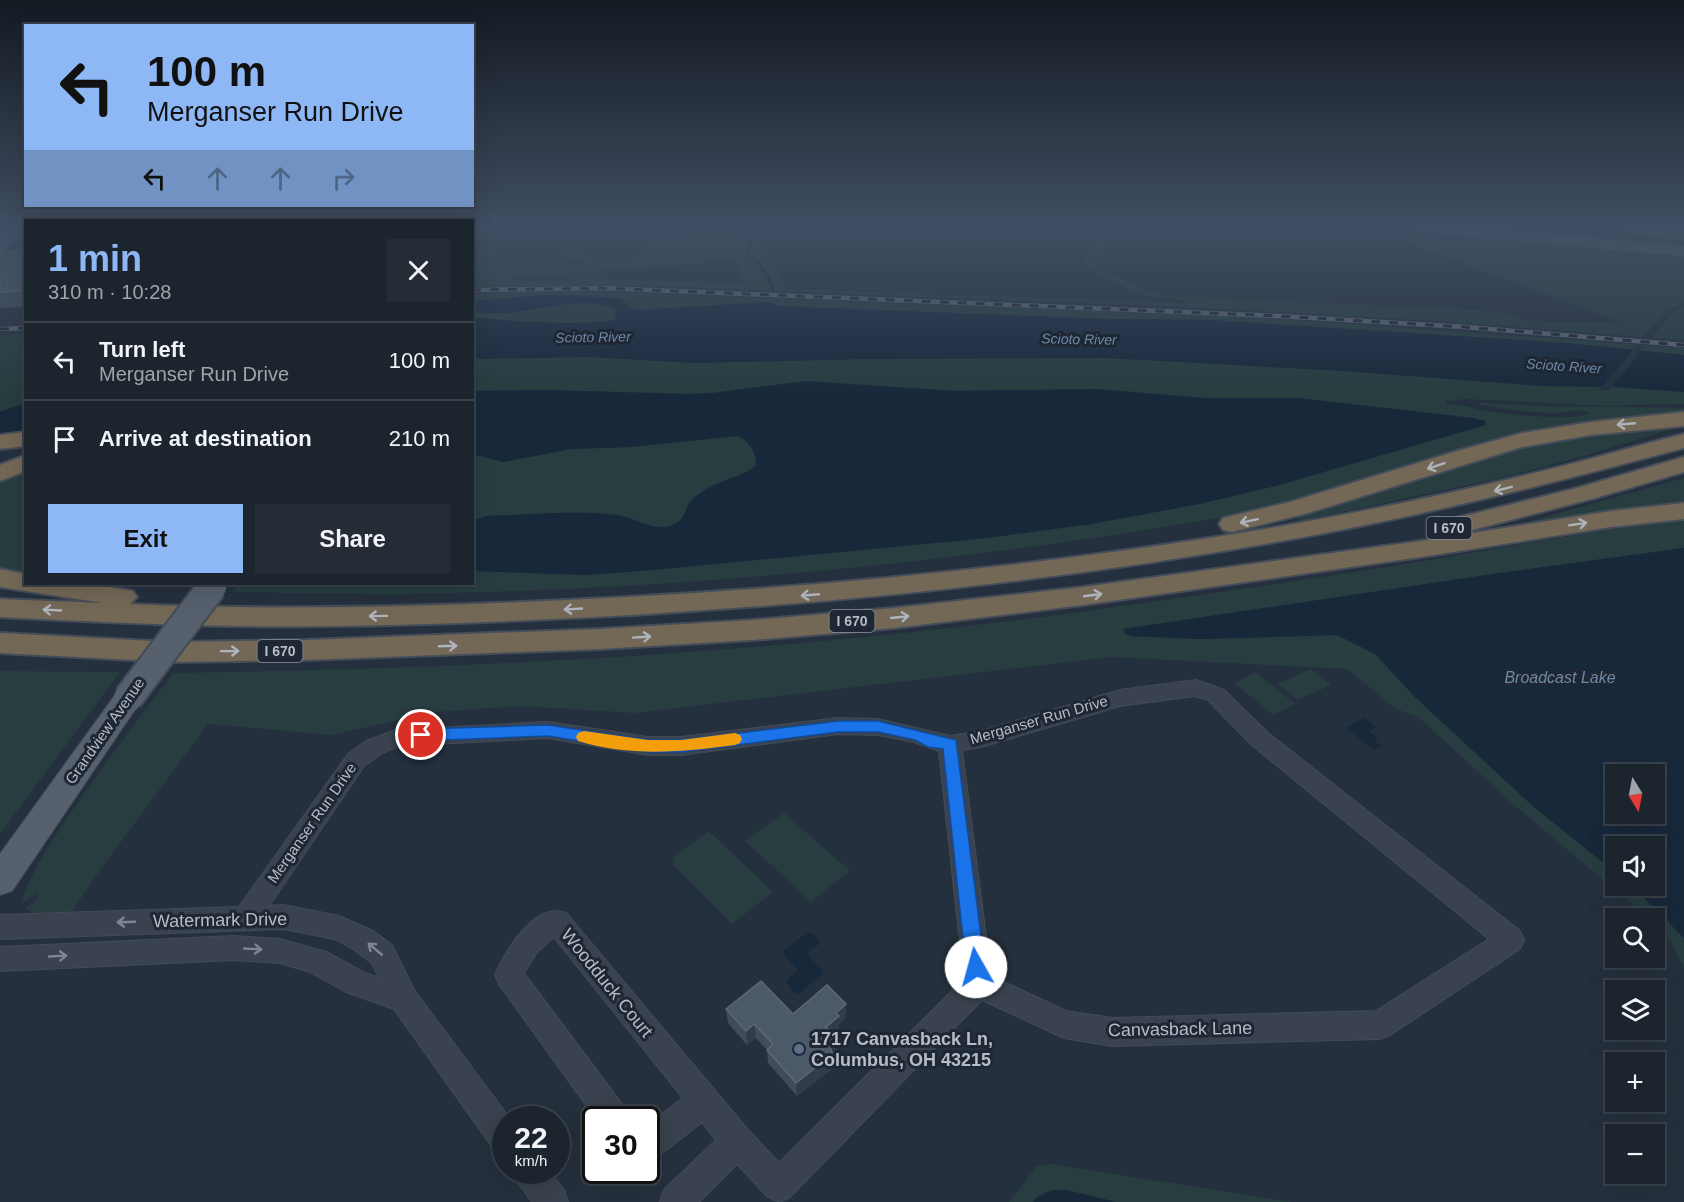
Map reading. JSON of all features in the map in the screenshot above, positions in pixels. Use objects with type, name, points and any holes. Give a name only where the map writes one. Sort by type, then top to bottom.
[{"type":"highway","points":[[868,590],[1266,517],[1328,501],[1500,446],[1546,435],[1596,427],[1684,419]]},
{"type":"highway","points":[[0,442],[24,439]]},
{"type":"highway","name":"I 670","points":[[0,608],[170,616],[273,617],[560,610],[712,603],[868,590],[1094,565],[1261,538],[1476,495],[1604,464],[1684,441]]},
{"type":"highway","points":[[0,474],[24,463]]},
{"type":"highway","name":"I 670","points":[[0,643],[172,652],[401,648],[753,630],[894,618],[1083,596],[1313,564],[1586,493],[1684,464]]},
{"type":"highway","points":[[1313,564],[1611,519],[1684,511]]},
{"type":"highway","points":[[0,578],[24,582]]},
{"type":"highway","points":[[41,585],[121,597],[192,603],[273,617]]},
{"type":"highway","points":[[0,661],[74,660],[172,652]]},
{"type":"main road","name":"Grandview Avenue","points":[[0,881],[128,698],[213,585]]},
{"type":"street","name":"Merganser Run Drive","points":[[247,917],[356,760],[374,747],[396,738],[548,730],[639,745],[681,746],[838,726],[858,726],[878,727],[919,735],[933,742],[950,744],[985,738],[1120,698],[1186,689],[1206,690],[1216,695],[1260,739],[1509,940]]},
{"type":"street","points":[[676,1202],[737,1141],[779,1186],[978,984],[950,744]]},
{"type":"street","name":"Watermark Drive","points":[[0,927],[284,917],[339,928],[363,940],[382,954],[404,999],[492,1121]]},
{"type":"street","name":"Woodduck Court","points":[[605,1106],[509,975],[519,952],[538,933],[557,921],[737,1141]]},
{"type":"street","name":"Canvasback Lane","points":[[978,984],[1064,1024],[1112,1032],[1380,1025],[1509,940]]},
{"type":"street","name":"Watermark Drive","points":[[0,959],[234,948],[280,951],[316,961],[356,983],[404,999]]},
{"type":"street","points":[[660,1135],[704,1101]]},
{"type":"street","points":[[538,1184],[552,1202]]},
{"type":"green space","points":[[474,284],[785,284],[787,289],[1188,303],[1185,300],[1140,295],[1120,284],[1133,284],[1167,296],[1496,311],[1528,321],[1623,323],[1518,284],[1684,284],[1684,303],[1666,311],[1643,337],[1452,322],[1189,307],[619,285],[474,287]]},
{"type":"green space","points":[[555,290],[1249,317],[1684,348],[1684,355],[1568,343],[1209,320],[1108,319],[798,307],[778,306],[769,302],[640,310],[583,295],[545,295],[474,301],[474,294]]},
{"type":"green space","points":[[572,304],[605,304],[615,309],[616,319],[567,323],[474,317],[474,312],[515,311]]},
{"type":"green space","points":[[1684,307],[1684,340],[1652,338],[1673,313]]},
{"type":"green space","points":[[24,333],[24,403],[0,412],[0,335]]},
{"type":"green space","points":[[590,357],[694,363],[862,359],[1107,358],[1344,371],[1542,386],[1616,387],[1684,392],[1684,404],[1604,406],[1467,399],[1446,401],[1447,404],[1482,410],[1540,416],[1569,417],[1590,413],[1527,411],[1490,407],[1473,402],[1545,406],[1684,408],[1684,414],[1603,420],[1523,432],[1295,501],[1218,518],[919,561],[719,579],[518,591],[418,594],[233,592],[238,585],[474,585],[474,571],[586,575],[987,538],[1091,524],[1199,504],[1279,485],[1486,424],[1473,418],[1297,398],[1206,398],[1096,389],[688,394],[547,390],[474,391],[474,359]]},
{"type":"green space","points":[[1684,425],[1591,454],[1505,477],[1301,521],[1296,517],[1484,458],[1547,441],[1598,433]]},
{"type":"green space","points":[[738,436],[752,448],[756,466],[689,502],[681,520],[668,526],[648,525],[622,516],[591,513],[488,516],[474,520],[474,454],[503,462],[571,449],[630,447]]},
{"type":"green space","points":[[24,468],[24,574],[0,570],[0,481]]},
{"type":"green space","points":[[1684,478],[1684,505],[1528,525],[1524,523]]},
{"type":"green space","points":[[1684,519],[1684,548],[1124,629],[1131,636],[1199,639],[1337,635],[1349,639],[1375,654],[1415,697],[1535,808],[1605,864],[1605,882],[1511,802],[1418,717],[1396,709],[1347,669],[1111,657],[635,713],[521,706],[436,712],[331,735],[208,724],[95,877],[70,915],[47,916],[31,912],[26,908],[38,899],[37,894],[23,902],[29,883],[43,856],[88,788],[173,673],[511,663],[736,649],[848,639],[1072,613],[1200,595],[1370,570]]},
{"type":"green space","points":[[1311,669],[1331,685],[1298,700],[1278,684]]},
{"type":"green space","points":[[0,671],[120,672],[0,834]]},
{"type":"green space","points":[[1256,672],[1295,704],[1273,715],[1234,683]]},
{"type":"green space","points":[[784,813],[850,871],[811,902],[745,841]]},
{"type":"green space","points":[[709,831],[773,892],[732,924],[673,865],[675,855]]},
{"type":"green space","points":[[1622,896],[1642,896],[1655,908],[1636,908]]},
{"type":"green space","points":[[1665,918],[1684,938],[1684,968],[1665,935]]},
{"type":"green space","points":[[1050,1164],[1292,1202],[1116,1202],[1066,1190],[1053,1190],[1037,1197],[1033,1202],[1009,1202],[1037,1166]]},
{"type":"water","name":"Scioto River","points":[[545,295],[620,298],[631,308],[640,310],[769,302],[778,306],[798,307],[1108,319],[1209,320],[1568,343],[1684,355],[1684,392],[1616,387],[1542,386],[1344,371],[1107,358],[862,359],[694,363],[590,357],[474,359],[474,317],[567,323],[616,319],[615,309],[589,303],[510,313],[474,312],[474,301]]},
{"type":"water","points":[[806,381],[957,391],[1096,389],[1206,398],[1297,398],[1473,418],[1485,421],[1486,425],[1279,485],[1199,504],[1091,524],[987,538],[652,570],[586,575],[474,571],[474,520],[488,516],[591,513],[622,516],[648,525],[668,526],[682,518],[692,499],[702,492],[750,471],[756,465],[752,448],[738,436],[630,447],[571,449],[503,462],[474,454],[474,391],[712,393]]},
{"type":"water","points":[[24,403],[24,438],[0,449],[0,412]]},
{"type":"water","name":"Broadcast Lake","points":[[1684,548],[1684,938],[1665,919],[1665,908],[1654,908],[1642,896],[1665,896],[1665,836],[1605,836],[1605,864],[1535,808],[1415,697],[1375,654],[1337,635],[1199,639],[1131,636],[1125,634],[1123,629]]},
{"type":"water","points":[[1364,718],[1376,727],[1369,731],[1377,737],[1374,740],[1382,746],[1374,750],[1346,728]]},
{"type":"water","points":[[807,933],[813,934],[819,940],[818,945],[808,952],[823,970],[822,974],[799,994],[794,993],[787,983],[788,979],[798,970],[784,956],[784,950]]},
{"type":"water","points":[[1053,1190],[1066,1190],[1116,1202],[1033,1202],[1037,1197]]},
{"type":"pier","points":[[1636,346],[1644,347],[1610,390],[1599,390]]},
{"type":"building","points":[[0,284],[24,284],[24,291],[0,292]]},
{"type":"building","name":"1717 Canvasback Ln, Columbus, OH 43215","points":[[761,981],[793,1014],[827,985],[846,1004],[836,1013],[839,1016],[826,1027],[837,1038],[829,1045],[833,1054],[796,1083],[767,1050],[773,1044],[754,1024],[746,1031],[726,1009]]},
{"type":"waterway","points":[[771,284],[773,290]]},
{"type":"railway","points":[[474,290],[603,288],[1279,316],[1465,327],[1684,345]]},
{"type":"railway","points":[[0,329],[24,328]]},
{"type":"slow traffic","points":[[584,737],[648,746],[681,746],[735,739]]},
{"type":"place","name":"1717 Canvasback Ln, Columbus, OH 43215","points":[[799,1049]]},
{"type":"route","points":[[421,735],[548,730],[621,743],[681,746],[838,726],[878,727],[919,735],[933,742],[950,744],[976,967]]}]
